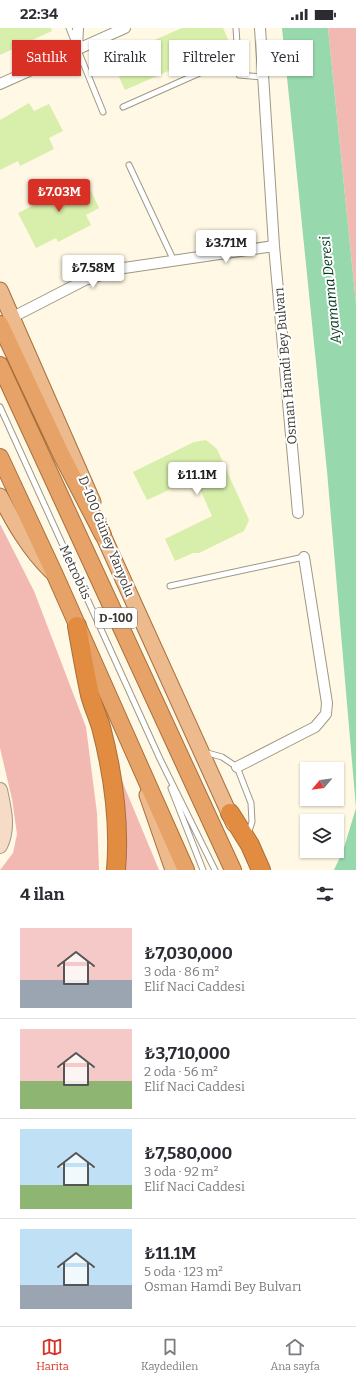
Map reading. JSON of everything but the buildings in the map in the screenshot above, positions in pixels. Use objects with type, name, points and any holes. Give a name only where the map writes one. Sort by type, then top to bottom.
[{"type":"highway","points":[[6,321],[62,456],[103,535]]},
{"type":"highway","name":"D-100","points":[[0,365],[233,870]]},
{"type":"highway","name":"D-100","points":[[0,457],[55,575],[186,870]]},
{"type":"highway","points":[[77,626],[84,668],[91,698],[101,727],[114,792],[117,855],[116,870]]},
{"type":"highway","points":[[230,813],[246,839],[261,870]]},
{"type":"main road","points":[[0,290],[6,321]]},
{"type":"main road","points":[[0,496],[22,535],[40,560],[55,575]]},
{"type":"main road","name":"D-100 Güney Yanyolu","points":[[103,535],[230,813],[253,870]]},
{"type":"main road","points":[[134,752],[154,818],[174,870]]},
{"type":"main road","points":[[0,790],[6,824],[4,838],[0,846]]},
{"type":"street","points":[[77,40],[78,28]]},
{"type":"street","points":[[81,47],[125,28]]},
{"type":"street","name":"Osman Hamdi Bey Bulvarı","points":[[260,28],[261,40]]},
{"type":"street","points":[[0,84],[18,76]]},
{"type":"street","name":"Osman Hamdi Bey Bulvarı","points":[[263,76],[274,246],[298,513]]},
{"type":"street","points":[[6,321],[85,280],[124,268],[274,246]]},
{"type":"street","points":[[237,767],[315,726],[326,714],[327,703],[304,557]]},
{"type":"lane","points":[[68,28],[73,40]]},
{"type":"lane","points":[[236,28],[237,40]]},
{"type":"lane","points":[[81,59],[103,112]]},
{"type":"lane","points":[[123,107],[193,76]]},
{"type":"lane","points":[[129,165],[174,261]]},
{"type":"lane","name":"Metrobüs","points":[[0,407],[160,759],[215,870]]},
{"type":"lane","points":[[170,586],[304,557]]},
{"type":"lane","points":[[202,752],[222,757],[237,767],[253,812],[250,830],[246,839]]},
{"type":"lane","name":"Metrobüs","points":[[160,759],[203,870]]},
{"type":"shaded area","points":[[328,28],[356,28],[356,304]]},
{"type":"shaded area","points":[[0,524],[34,591],[86,727],[97,813],[99,870],[0,870],[13,853],[17,834],[12,799],[0,748]]},
{"type":"shaded area","points":[[120,776],[159,870],[125,870],[126,833]]},
{"type":"water","name":"Ayamama Deresi","points":[[282,28],[328,28],[356,304],[356,808],[327,471],[287,76],[313,76],[313,40],[283,40]]},
{"type":"water","points":[[356,808],[356,870],[334,870],[340,858],[344,858],[344,848]]}]
